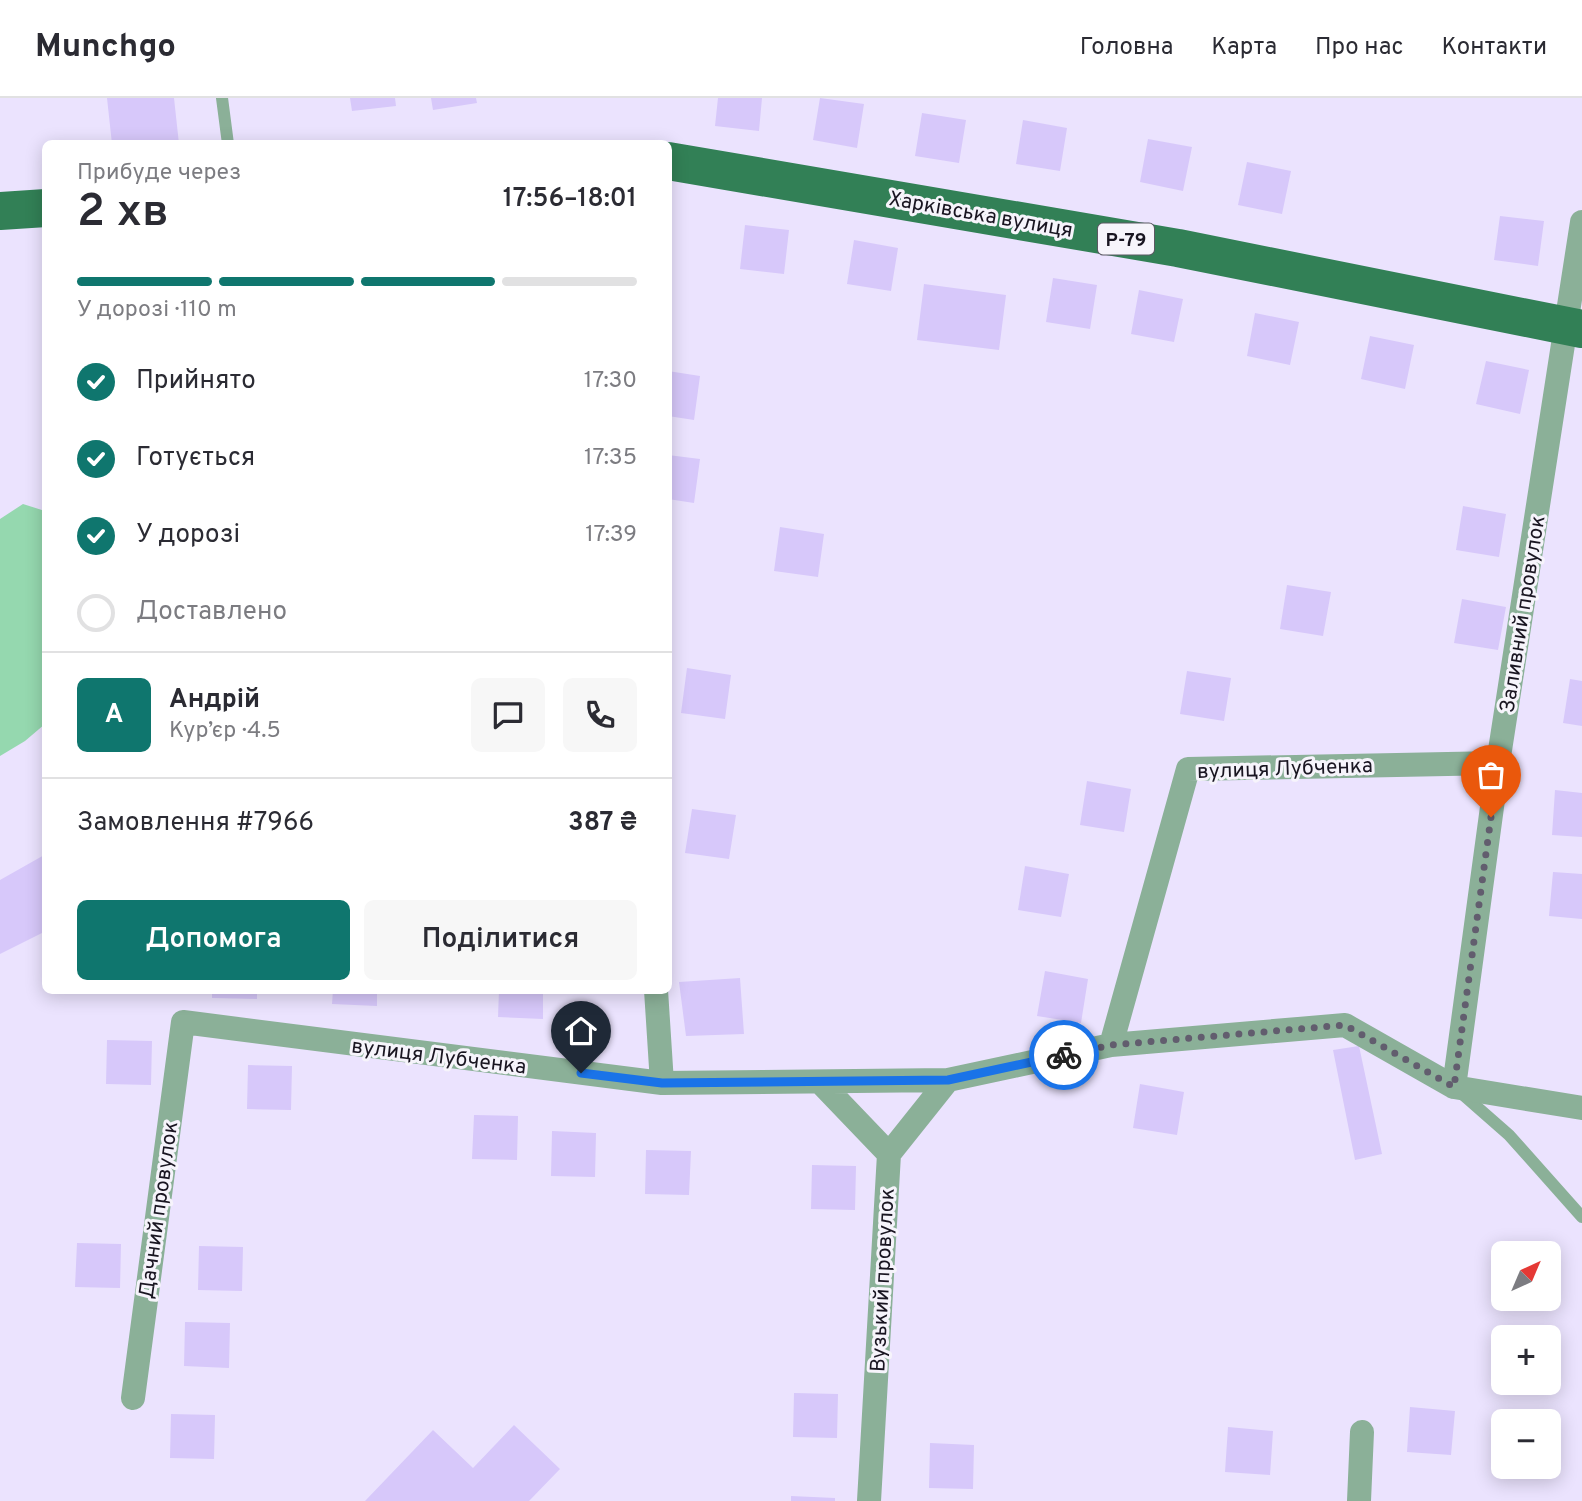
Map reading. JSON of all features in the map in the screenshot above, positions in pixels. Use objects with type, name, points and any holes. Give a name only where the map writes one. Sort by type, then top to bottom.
[{"type":"main road","name":"Харківська вулиця","points":[[672,162],[1178,248],[1575,327]]},
{"type":"main road","points":[[0,211],[42,208]]},
{"type":"street","name":"Заливний провулок","points":[[1454,1087],[1498,763],[1575,327],[1582,222]]},
{"type":"street","name":"вулиця Лубченка","points":[[1111,1045],[1188,769],[1498,763]]},
{"type":"street","points":[[656,994],[662,1083]]},
{"type":"street","name":"вулиця Лубченка","points":[[183,1022],[662,1083],[948,1080],[1111,1045],[1345,1025],[1454,1087]]},
{"type":"street","name":"Дачний провулок","points":[[133,1398],[183,1022]]},
{"type":"street","points":[[820,1082],[889,1154],[948,1080]]},
{"type":"street","points":[[1454,1087],[1582,1108]]},
{"type":"street","name":"Вузький провулок","points":[[869,1501],[889,1154]]},
{"type":"street","points":[[1359,1501],[1362,1432]]},
{"type":"lane","points":[[222,98],[227,140]]},
{"type":"lane","points":[[1454,1087],[1509,1135],[1582,1217]]},
{"type":"green space","points":[[23,504],[42,510],[42,727],[0,756],[0,519]]},
{"type":"building","points":[[107,98],[174,98],[179,140],[112,140]]},
{"type":"building","points":[[350,98],[395,98],[396,106],[352,111]]},
{"type":"building","points":[[431,98],[476,98],[477,103],[433,110]]},
{"type":"building","points":[[718,98],[762,98],[759,131],[715,126]]},
{"type":"building","points":[[820,98],[864,104],[857,148],[813,140]]},
{"type":"building","points":[[922,113],[966,120],[959,163],[915,156]]},
{"type":"building","points":[[1023,120],[1067,128],[1060,171],[1016,164]]},
{"type":"building","points":[[1148,139],[1192,147],[1183,191],[1140,182]]},
{"type":"building","points":[[1247,162],[1291,171],[1282,214],[1238,205]]},
{"type":"building","points":[[1500,216],[1544,221],[1538,266],[1494,260]]},
{"type":"building","points":[[745,225],[789,230],[784,274],[740,269]]},
{"type":"building","points":[[854,240],[898,248],[891,291],[847,284]]},
{"type":"building","points":[[1053,278],[1097,285],[1090,329],[1046,322]]},
{"type":"building","points":[[924,284],[1006,295],[999,350],[917,340]]},
{"type":"building","points":[[1139,290],[1183,299],[1174,342],[1131,334]]},
{"type":"building","points":[[1255,313],[1299,322],[1290,365],[1247,356]]},
{"type":"building","points":[[1370,336],[1414,345],[1405,389],[1361,379]]},
{"type":"building","points":[[1486,361],[1529,370],[1520,414],[1476,404]]},
{"type":"building","points":[[672,372],[700,376],[694,420],[672,417]]},
{"type":"building","points":[[672,456],[700,459],[694,503],[672,500]]},
{"type":"building","points":[[1463,506],[1506,514],[1499,557],[1456,550]]},
{"type":"building","points":[[780,527],[824,534],[818,577],[774,571]]},
{"type":"building","points":[[1287,585],[1331,592],[1323,636],[1280,629]]},
{"type":"building","points":[[1462,599],[1506,607],[1498,650],[1454,643]]},
{"type":"building","points":[[687,668],[731,675],[725,719],[681,713]]},
{"type":"building","points":[[1187,671],[1231,678],[1224,721],[1180,714]]},
{"type":"building","points":[[1570,679],[1582,681],[1582,726],[1563,723]]},
{"type":"building","points":[[1087,781],[1131,789],[1124,832],[1080,825]]},
{"type":"building","points":[[1555,790],[1582,793],[1582,837],[1552,835]]},
{"type":"building","points":[[692,809],[736,815],[729,859],[685,853]]},
{"type":"building","points":[[42,856],[42,933],[0,954],[0,880]]},
{"type":"building","points":[[1025,866],[1069,874],[1061,917],[1018,910]]},
{"type":"building","points":[[1553,872],[1582,874],[1582,919],[1549,916]]},
{"type":"building","points":[[1045,971],[1088,979],[1081,1023],[1037,1016]]},
{"type":"building","points":[[740,978],[744,1034],[686,1036],[679,982]]},
{"type":"building","points":[[212,994],[257,994],[257,999],[212,998]]},
{"type":"building","points":[[333,994],[377,994],[377,1006],[332,1004]]},
{"type":"building","points":[[499,994],[543,994],[543,1019],[498,1017]]},
{"type":"building","points":[[107,1040],[152,1041],[151,1085],[106,1084]]},
{"type":"building","points":[[1359,1046],[1382,1154],[1355,1160],[1333,1050]]},
{"type":"building","points":[[248,1065],[292,1066],[291,1110],[247,1109]]},
{"type":"building","points":[[1140,1084],[1184,1092],[1177,1135],[1133,1128]]},
{"type":"building","points":[[474,1115],[518,1116],[517,1160],[472,1159]]},
{"type":"building","points":[[552,1131],[596,1133],[595,1177],[551,1176]]},
{"type":"building","points":[[646,1150],[691,1151],[689,1195],[645,1194]]},
{"type":"building","points":[[812,1165],[856,1166],[855,1210],[811,1209]]},
{"type":"building","points":[[77,1243],[121,1244],[120,1288],[75,1287]]},
{"type":"building","points":[[199,1246],[243,1247],[242,1291],[198,1290]]},
{"type":"building","points":[[185,1322],[230,1323],[229,1368],[184,1366]]},
{"type":"building","points":[[794,1393],[838,1394],[837,1438],[793,1437]]},
{"type":"building","points":[[1410,1407],[1455,1411],[1451,1455],[1407,1452]]},
{"type":"building","points":[[171,1414],[215,1415],[214,1459],[170,1458]]},
{"type":"building","points":[[514,1425],[560,1469],[529,1501],[365,1501],[433,1430],[473,1468]]},
{"type":"building","points":[[1228,1427],[1273,1431],[1270,1475],[1225,1472]]},
{"type":"building","points":[[930,1443],[974,1445],[973,1489],[929,1488]]},
{"type":"building","points":[[791,1496],[835,1498],[835,1501],[791,1501]]},
{"type":"way so far","points":[[1064,1055],[1111,1045],[1345,1025],[1454,1087],[1491,817]]},
{"type":"route","points":[[581,1073],[662,1083],[948,1080],[1064,1055]]}]
